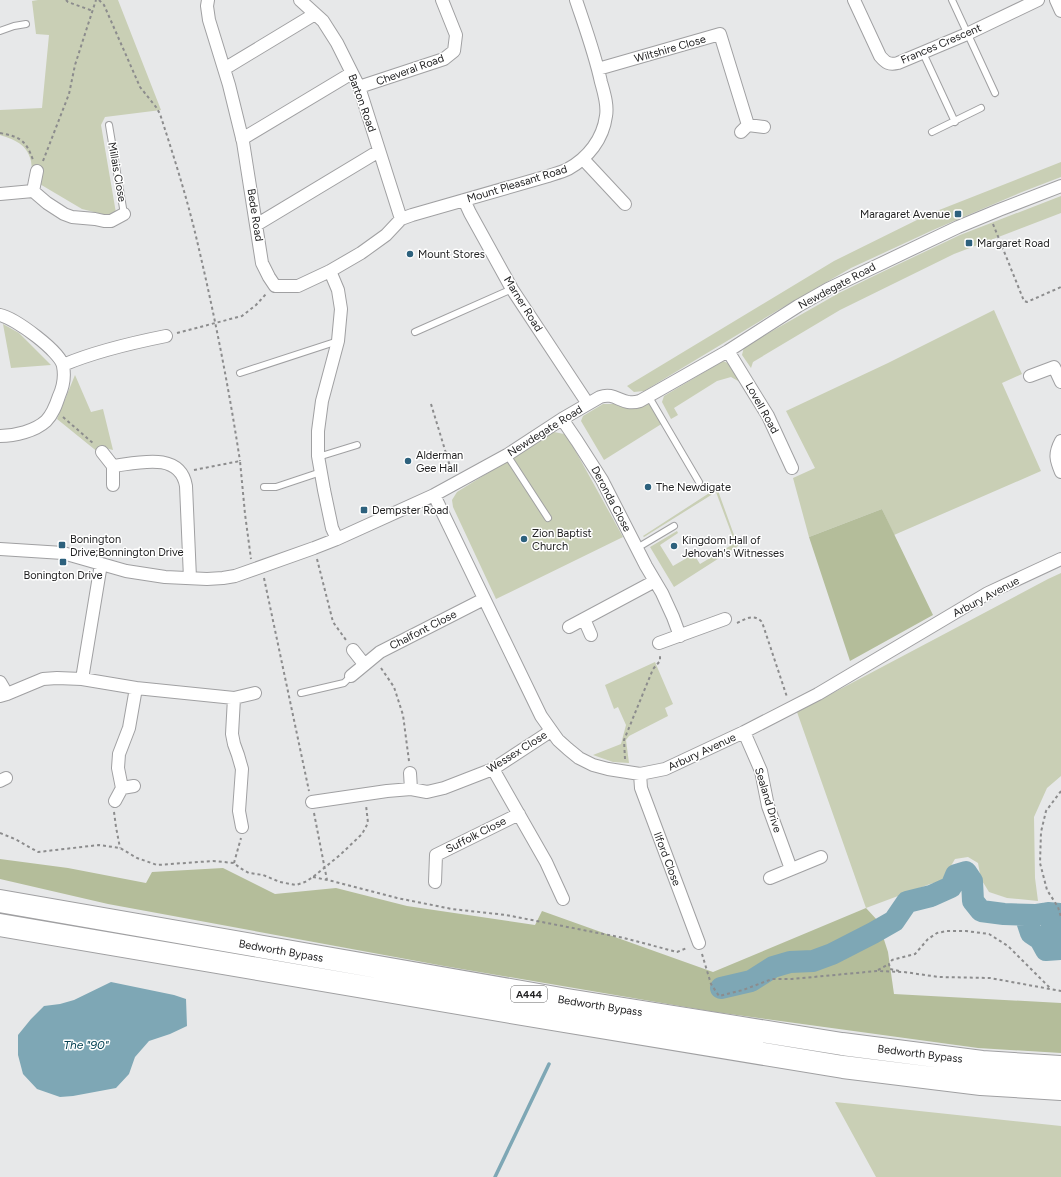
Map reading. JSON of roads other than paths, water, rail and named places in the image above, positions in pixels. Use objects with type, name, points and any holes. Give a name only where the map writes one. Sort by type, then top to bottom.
[{"type":"highway","name":"Bedworth Bypass","points":[[7,901],[567,1000],[842,1044],[982,1062],[1061,1067]]},
{"type":"highway","name":"Bedworth Bypass","points":[[0,925],[533,1016],[843,1067],[981,1084],[1061,1089]]},
{"type":"street","name":"Bede Road","points":[[208,0],[207,6],[209,20],[224,69],[242,139],[262,262],[274,286],[298,286],[330,271]]},
{"type":"street","name":"Barton Road","points":[[300,0],[322,21],[337,43],[359,88],[401,219]]},
{"type":"street","name":"Cheveral Road","points":[[359,88],[444,59],[454,51],[456,35],[442,0]]},
{"type":"street","name":"Mount Pleasant Road","points":[[401,219],[567,170],[583,159],[594,147],[601,134],[606,116],[606,100],[598,69],[576,0]]},
{"type":"street","name":"Frances Crescent","points":[[854,0],[880,56],[890,65],[898,64],[924,53],[1038,0]]},
{"type":"street","points":[[1056,0],[1061,11]]},
{"type":"street","points":[[224,69],[315,14]]},
{"type":"street","name":"Wiltshire Close","points":[[598,69],[720,34],[744,129],[764,127]]},
{"type":"street","points":[[242,139],[352,74]]},
{"type":"street","points":[[256,225],[379,151]]},
{"type":"street","points":[[583,159],[625,204]]},
{"type":"street","points":[[0,194],[33,191],[38,170]]},
{"type":"street","name":"Newdegate Road","points":[[0,549],[63,553],[126,571],[146,575],[190,578],[223,578],[235,576],[337,539],[434,495],[507,455],[562,419],[604,395],[628,403],[640,401],[728,350],[828,289],[921,244],[989,214],[1061,186]]},
{"type":"street","name":"Millais Close","points":[[33,191],[46,203],[72,217],[111,221],[124,214]]},
{"type":"street","name":"Marner Road","points":[[464,200],[512,289],[588,404]]},
{"type":"street","points":[[337,539],[332,528],[318,457],[318,431],[322,401],[338,341],[341,309],[338,290],[330,271],[361,253],[386,235],[401,219]]},
{"type":"street","points":[[0,315],[27,329],[56,354],[63,365],[64,379],[62,391],[54,410],[46,420],[37,427],[8,436],[0,436]]},
{"type":"street","points":[[63,365],[92,354],[130,343],[166,336]]},
{"type":"street","name":"Lovell Road","points":[[728,350],[768,416],[792,468]]},
{"type":"street","points":[[1030,376],[1054,366],[1061,382]]},
{"type":"street","name":"Deronda Close","points":[[562,419],[602,480],[668,605],[680,636]]},
{"type":"street","points":[[1061,441],[1056,454],[1056,461],[1061,472]]},
{"type":"street","points":[[102,452],[113,466],[113,485]]},
{"type":"street","points":[[113,466],[150,461],[167,463],[174,466],[183,474],[186,486],[190,578]]},
{"type":"street","name":"Arbury Avenue","points":[[434,495],[541,716],[551,731],[579,758],[594,765],[640,774],[665,769],[791,708],[818,694],[988,593],[1061,559]]},
{"type":"street","points":[[82,679],[101,564]]},
{"type":"street","points":[[569,627],[655,581]]},
{"type":"street","name":"Chalfont Close","points":[[351,676],[380,652],[484,599]]},
{"type":"street","points":[[584,619],[591,635]]},
{"type":"street","points":[[659,643],[725,619]]},
{"type":"street","points":[[353,650],[369,660]]},
{"type":"street","points":[[0,682],[4,695],[43,679],[57,678],[82,679],[136,688],[234,698],[255,693]]},
{"type":"street","points":[[115,801],[122,788],[118,768],[119,754],[129,728],[136,688]]},
{"type":"street","points":[[234,698],[232,734],[242,769],[233,812],[242,827]]},
{"type":"street","name":"Wessex Close","points":[[312,802],[387,791],[411,789],[428,792],[444,788],[493,769],[551,731]]},
{"type":"street","name":"Sealand Drive","points":[[744,732],[760,771],[768,806],[791,869]]},
{"type":"street","name":"Suffolk Close","points":[[493,769],[546,862],[563,899]]},
{"type":"street","points":[[410,773],[411,789]]},
{"type":"street","name":"Ilford Close","points":[[640,774],[641,788],[699,943]]},
{"type":"street","points":[[122,788],[134,786]]},
{"type":"street","name":"Suffolk Close","points":[[435,882],[436,855],[519,814]]},
{"type":"street","points":[[770,878],[821,857]]},
{"type":"lane","points":[[952,0],[995,93]]},
{"type":"lane","points":[[0,31],[26,24]]},
{"type":"lane","points":[[924,53],[955,122]]},
{"type":"lane","points":[[932,132],[981,108]]},
{"type":"lane","name":"Millais Close","points":[[108,125],[124,214]]},
{"type":"lane","points":[[415,332],[512,289]]},
{"type":"lane","points":[[240,373],[338,341]]},
{"type":"lane","points":[[648,397],[699,482]]},
{"type":"lane","points":[[318,457],[356,445]]},
{"type":"lane","points":[[507,455],[548,518]]},
{"type":"lane","points":[[264,487],[276,487],[321,472]]},
{"type":"lane","points":[[637,548],[674,526]]},
{"type":"lane","points":[[301,693],[344,683],[351,676]]},
{"type":"water","name":"The \"90\"","points":[[111,982],[174,995],[186,999],[187,1026],[149,1041],[135,1057],[129,1074],[116,1088],[60,1097],[37,1089],[23,1074],[18,1055],[18,1035],[44,1006],[74,1000]]},
{"type":"waterway","points":[[721,988],[751,981],[773,967],[790,962],[813,961],[832,954],[894,921],[907,902],[931,896],[951,887],[956,875],[966,872],[972,881],[973,901],[981,911],[1004,914],[1061,914]]},
{"type":"waterway","points":[[1025,915],[1031,933],[1040,939],[1046,950],[1060,949],[1048,913]]},
{"type":"waterway","points":[[495,1177],[549,1064]]},
{"type":"place","name":"Maragaret Avenue","points":[[958,214]]},
{"type":"place","name":"Margaret Road","points":[[969,243]]},
{"type":"place","name":"Mount Stores","points":[[410,254]]},
{"type":"place","name":"Alderman Gee Hall","points":[[408,461]]},
{"type":"place","name":"The Newdigate","points":[[648,487]]},
{"type":"place","name":"Dempster Road","points":[[364,510]]},
{"type":"place","name":"Zion Baptist Church","points":[[524,539]]},
{"type":"place","name":"Bonington Drive;Bonnington Drive","points":[[62,545]]},
{"type":"place","name":"Kingdom Hall of Jehovah's Witnesses","points":[[674,546]]},
{"type":"place","name":"Bonington Drive","points":[[63,562]]}]
